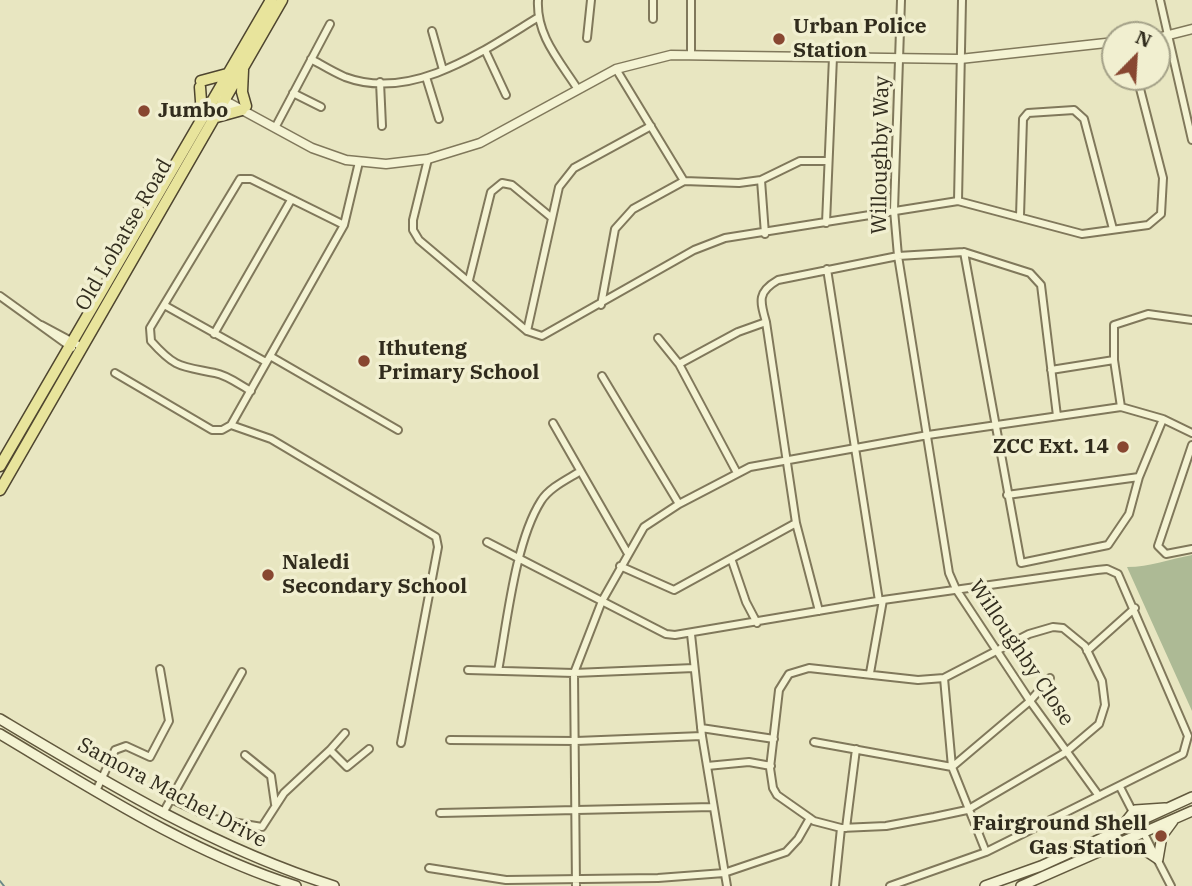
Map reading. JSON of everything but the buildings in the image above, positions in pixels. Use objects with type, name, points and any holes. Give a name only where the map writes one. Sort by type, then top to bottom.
[{"type":"main road","name":"Old Lobatse Road","points":[[221,96],[228,73],[271,0]]},
{"type":"main road","name":"Old Lobatse Road","points":[[0,466],[207,118],[243,66],[282,0]]},
{"type":"main road","points":[[228,73],[200,84],[207,118],[244,108],[243,66]]},
{"type":"main road","name":"Old Lobatse Road","points":[[0,490],[81,349],[207,118]]},
{"type":"main road","name":"Samora Machel Drive","points":[[0,719],[163,813],[286,871],[334,886]]},
{"type":"main road","name":"Samora Machel Drive","points":[[0,734],[96,791],[194,843],[296,886]]},
{"type":"main road","points":[[985,886],[1041,866],[1192,797]]},
{"type":"main road","points":[[1118,831],[1135,810],[1168,808]]},
{"type":"main road","points":[[1021,886],[1192,811]]},
{"type":"main road","points":[[1113,847],[1143,849],[1158,859],[1162,836],[1175,818]]},
{"type":"street","points":[[538,0],[537,18],[546,41],[577,88]]},
{"type":"street","points":[[587,38],[591,0]]},
{"type":"street","points":[[653,0],[653,19]]},
{"type":"street","points":[[691,0],[691,54]]},
{"type":"street","name":"Willoughby Way","points":[[901,0],[894,210],[898,256],[928,435]]},
{"type":"street","points":[[958,201],[962,0]]},
{"type":"street","points":[[1160,0],[1161,21]]},
{"type":"street","points":[[311,59],[343,76],[380,82],[426,76],[443,71],[485,50],[537,18]]},
{"type":"street","points":[[276,126],[330,24]]},
{"type":"street","points":[[1171,35],[1192,29]]},
{"type":"street","points":[[432,31],[443,71]]},
{"type":"street","points":[[221,96],[312,148],[359,162],[386,164],[428,159],[480,143],[513,128],[577,88],[616,69],[661,57],[691,54],[960,59],[1101,44]]},
{"type":"street","points":[[485,50],[506,95]]},
{"type":"street","points":[[827,223],[827,161],[833,57]]},
{"type":"street","points":[[1171,68],[1192,140]]},
{"type":"street","points":[[616,69],[684,181]]},
{"type":"street","points":[[426,76],[439,119]]},
{"type":"street","points":[[380,82],[382,126]]},
{"type":"street","points":[[428,159],[413,230],[419,240],[527,331],[542,336],[694,250],[725,238],[765,234],[958,201],[1082,234],[1154,221],[1161,214],[1164,198],[1163,178],[1141,91]]},
{"type":"street","points":[[293,93],[321,107]]},
{"type":"street","points":[[1020,216],[1023,119],[1028,113],[1074,110],[1084,119],[1113,229]]},
{"type":"street","points":[[527,331],[559,187],[573,168],[651,126]]},
{"type":"street","points":[[601,305],[615,229],[633,209],[684,181],[739,183],[761,180],[800,161],[827,161]]},
{"type":"street","points":[[115,373],[212,430],[222,430],[231,425],[345,225],[359,162]]},
{"type":"street","points":[[251,391],[219,374],[189,370],[163,354],[151,341],[148,331],[236,182],[244,178],[251,179],[345,225]]},
{"type":"street","points":[[761,180],[765,234]]},
{"type":"street","points":[[469,280],[491,192],[497,186],[502,183],[512,186],[552,218]]},
{"type":"street","points":[[214,334],[291,200]]},
{"type":"street","points":[[964,252],[1018,558],[1028,564],[1108,545],[1129,514],[1139,477],[1163,419]]},
{"type":"street","points":[[819,611],[796,523],[766,322],[760,300],[761,293],[768,285],[778,280],[827,269],[898,256],[964,252],[1030,273],[1041,285],[1056,416]]},
{"type":"street","points":[[827,269],[881,600],[870,673]]},
{"type":"street","points":[[0,296],[81,349]]},
{"type":"street","points":[[164,304],[214,334],[268,359],[398,430]]},
{"type":"street","points":[[1121,407],[1114,360],[1114,325],[1148,314],[1192,320]]},
{"type":"street","points":[[678,364],[738,332],[766,322]]},
{"type":"street","points":[[658,338],[678,364],[736,471]]},
{"type":"street","points":[[1051,370],[1114,360]]},
{"type":"street","points":[[602,376],[679,504]]},
{"type":"street","points":[[576,883],[574,673],[602,601],[627,552],[644,527],[736,471],[928,435],[1121,407],[1163,419],[1192,433]]},
{"type":"street","points":[[553,423],[627,552]]},
{"type":"street","points":[[231,425],[271,439],[436,537],[438,547],[401,743]]},
{"type":"street","name":"Willoughby Close","points":[[928,435],[945,553],[956,589],[999,649],[1030,701],[1099,796]]},
{"type":"street","points":[[1192,445],[1158,546],[1166,554],[1192,549]]},
{"type":"street","points":[[498,671],[520,560],[541,500],[579,472]]},
{"type":"street","points":[[1007,495],[1139,477]]},
{"type":"street","points":[[620,566],[674,590],[732,561],[796,523]]},
{"type":"street","points":[[487,542],[666,634],[691,634],[881,600],[1114,570],[1124,582],[1188,736],[1183,754],[986,852],[890,886]]},
{"type":"street","points":[[732,561],[746,602],[757,623]]},
{"type":"street","points":[[1087,651],[1135,608]]},
{"type":"street","points":[[1053,627],[1075,635],[1087,651],[1102,681],[1103,714],[1099,724],[1066,752],[967,810],[886,826],[843,828],[810,818],[777,795],[773,788],[771,766],[779,690],[789,674],[809,668],[918,680],[944,678],[999,649],[1029,634],[1053,627]]},
{"type":"street","points":[[691,634],[702,732],[727,886]]},
{"type":"street","points":[[468,670],[574,673],[694,668]]},
{"type":"street","points":[[96,791],[115,750],[126,746],[150,757],[168,724],[160,669]]},
{"type":"street","points":[[163,813],[242,672]]},
{"type":"street","points":[[944,678],[952,767],[986,852]]},
{"type":"street","points":[[952,767],[1030,701],[1050,678]]},
{"type":"street","points":[[450,740],[576,741],[702,732],[774,739]]},
{"type":"street","points":[[171,799],[214,819],[260,828],[267,823],[275,804],[345,733]]},
{"type":"street","points":[[814,742],[952,767]]},
{"type":"street","points":[[330,750],[345,767],[369,749]]},
{"type":"street","points":[[835,886],[856,749]]},
{"type":"street","points":[[246,755],[271,776],[275,804]]},
{"type":"street","points":[[707,766],[749,762],[771,766]]},
{"type":"street","points":[[1120,787],[1135,810],[1171,886]]},
{"type":"street","points":[[440,813],[713,807]]},
{"type":"street","points":[[429,868],[499,880],[576,883],[724,873],[786,852],[798,839],[810,818]]},
{"type":"green space","points":[[1192,555],[1192,711],[1127,567]]},
{"type":"waterway","points":[[0,881],[4,886]]},
{"type":"place","name":"Urban Police Station","points":[[779,39]]},
{"type":"place","name":"Jumbo","points":[[144,111]]},
{"type":"place","name":"Ithuteng Primary School","points":[[364,361]]},
{"type":"place","name":"ZCC Ext. 14","points":[[1123,447]]},
{"type":"place","name":"Naledi Secondary School","points":[[268,575]]},
{"type":"place","name":"Fairground Shell Gas Station","points":[[1161,836]]}]
